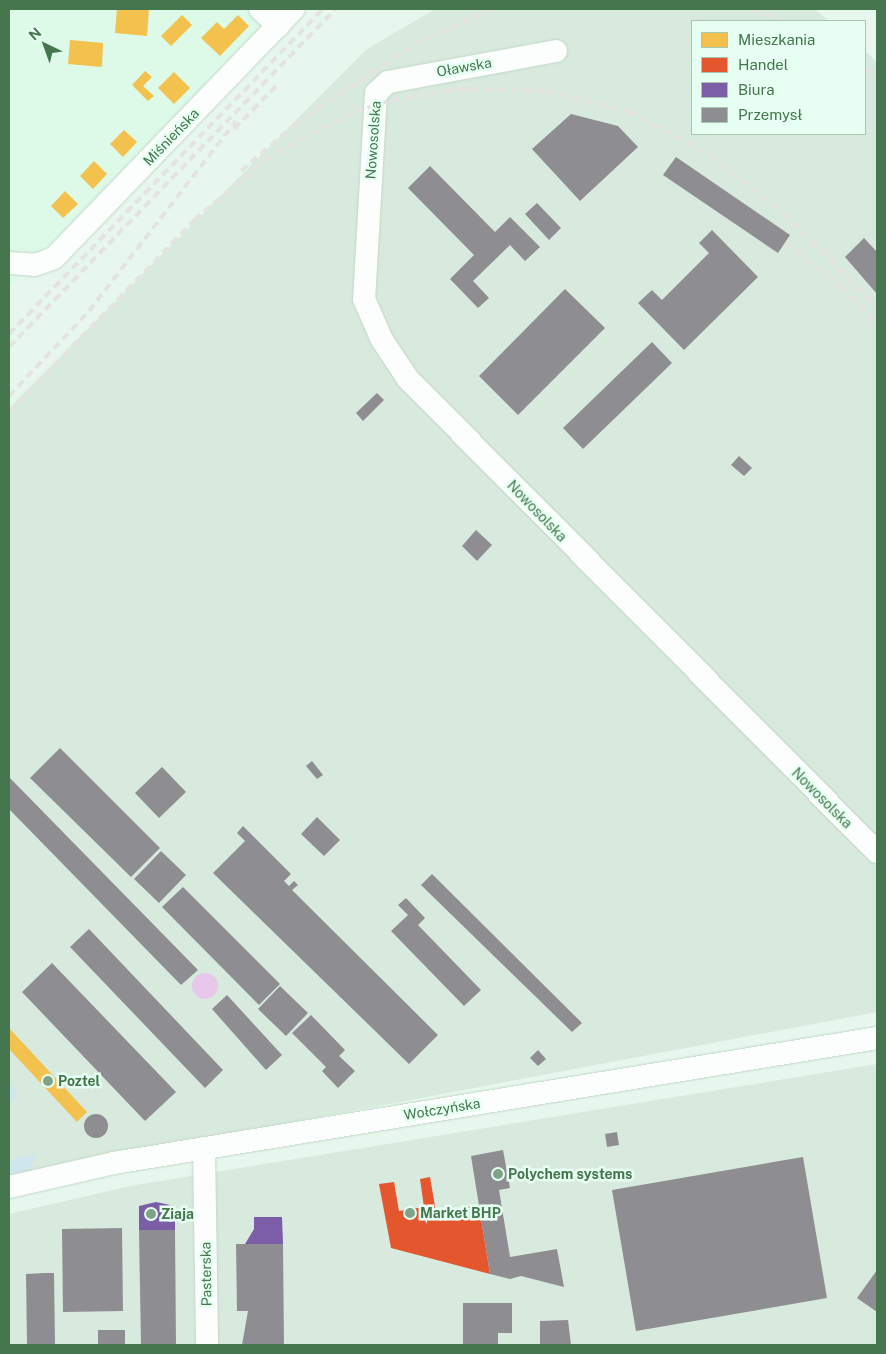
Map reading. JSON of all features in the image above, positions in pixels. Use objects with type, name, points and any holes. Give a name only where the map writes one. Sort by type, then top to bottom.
[{"type":"street","points":[[260,9],[278,26]]},
{"type":"street","name":"Miśnieńska","points":[[9,263],[45,264],[294,9]]},
{"type":"street","name":"Oławska","points":[[376,93],[388,82],[556,51]]},
{"type":"street","name":"Nowosolska","points":[[376,93],[364,299],[382,340],[408,379],[877,852]]},
{"type":"street","name":"Wołczyńska","points":[[9,1187],[204,1148],[877,1038]]},
{"type":"street","name":"Pasterska","points":[[204,1148],[207,1345]]},
{"type":"shaded area","points":[[9,9],[278,9],[9,288]]},
{"type":"shaded area","points":[[435,9],[815,9],[828,20],[691,20],[691,135],[866,135],[866,52],[877,62],[877,1012],[288,1123],[9,1189],[9,408],[367,49]]},
{"type":"shaded area","points":[[205,973],[214,977],[218,986],[214,995],[205,999],[196,995],[192,986],[196,977]]},
{"type":"shaded area","points":[[877,1064],[877,1345],[9,1345],[9,1214],[130,1186]]},
{"type":"shaded area","points":[[9,1082],[18,1095],[9,1107],[10,1099]]},
{"type":"shaded area","points":[[37,1154],[29,1170],[9,1175],[10,1160]]},
{"type":"building: Mieszkania","points":[[117,9],[149,9],[147,36],[115,33]]},
{"type":"building: Mieszkania","points":[[182,15],[192,25],[171,46],[161,36]]},
{"type":"building: Mieszkania","points":[[238,15],[249,26],[220,56],[201,38],[217,22],[224,29]]},
{"type":"building: Mieszkania","points":[[70,40],[103,43],[102,67],[68,64]]},
{"type":"building: Mieszkania","points":[[145,71],[152,77],[143,86],[154,96],[148,101],[132,85]]},
{"type":"building: Mieszkania","points":[[174,72],[190,88],[174,104],[158,88]]},
{"type":"building: Mieszkania","points":[[124,130],[137,142],[123,157],[110,144]]},
{"type":"building: Mieszkania","points":[[94,161],[107,174],[93,189],[80,176]]},
{"type":"building: Mieszkania","points":[[65,191],[78,204],[63,218],[51,206]]},
{"type":"building: Mieszkania","name":"Poztel","points":[[9,1028],[87,1112],[77,1122],[9,1049]]},
{"type":"building: Handel","points":[[430,1177],[436,1212],[479,1205],[490,1274],[391,1248],[379,1184],[394,1182],[399,1211],[424,1207],[420,1179]]},
{"type":"building: Biura","points":[[156,1202],[175,1206],[175,1230],[139,1230],[139,1206]]},
{"type":"building: Biura","points":[[254,1217],[282,1217],[283,1244],[245,1244],[254,1229]]},
{"type":"building: Przemysł","points":[[571,114],[618,126],[638,147],[580,201],[532,149]]},
{"type":"building: Przemysł","points":[[676,157],[790,235],[778,253],[663,175]]},
{"type":"building: Przemysł","points":[[430,166],[495,232],[510,217],[540,247],[525,261],[510,245],[473,281],[489,298],[478,308],[450,279],[474,255],[408,188]]},
{"type":"building: Przemysł","points":[[537,203],[561,228],[549,240],[525,214]]},
{"type":"building: Przemysł","points":[[712,230],[758,277],[684,350],[638,303],[652,290],[662,300],[709,253],[699,243]]},
{"type":"building: Przemysł","points":[[864,238],[877,252],[877,294],[845,257]]},
{"type":"building: Przemysł","points":[[565,289],[605,328],[518,415],[479,376]]},
{"type":"building: Przemysł","points":[[652,342],[672,363],[583,449],[563,428]]},
{"type":"building: Przemysł","points":[[377,393],[384,400],[363,421],[356,413]]},
{"type":"building: Przemysł","points":[[739,456],[752,468],[744,476],[731,465]]},
{"type":"building: Przemysł","points":[[476,530],[492,545],[477,561],[462,546]]},
{"type":"building: Przemysł","points":[[60,748],[160,848],[131,877],[30,778]]},
{"type":"building: Przemysł","points":[[312,761],[323,775],[317,779],[306,766]]},
{"type":"building: Przemysł","points":[[162,767],[186,792],[159,818],[135,793]]},
{"type":"building: Przemysł","points":[[9,777],[198,970],[181,985],[9,809]]},
{"type":"building: Przemysł","points":[[317,817],[340,840],[324,856],[301,834]]},
{"type":"building: Przemysł","points":[[243,826],[291,874],[284,881],[289,886],[294,881],[298,885],[292,890],[438,1035],[409,1064],[213,873],[245,841],[237,833]]},
{"type":"building: Przemysł","points":[[161,851],[186,875],[159,903],[134,879]]},
{"type":"building: Przemysł","points":[[432,874],[582,1023],[572,1032],[421,885]]},
{"type":"building: Przemysł","points":[[183,887],[280,984],[259,1005],[162,907]]},
{"type":"building: Przemysł","points":[[406,898],[425,918],[418,925],[481,990],[464,1006],[391,931],[408,915],[398,905]]},
{"type":"building: Przemysł","points":[[89,929],[223,1070],[205,1088],[70,947]]},
{"type":"building: Przemysł","points":[[52,963],[176,1092],[145,1121],[22,992]]},
{"type":"building: Przemysł","points":[[280,986],[308,1013],[286,1036],[258,1009]]},
{"type":"building: Przemysł","points":[[227,995],[282,1055],[266,1070],[212,1009]]},
{"type":"building: Przemysł","points":[[311,1015],[345,1050],[339,1056],[355,1071],[338,1088],[322,1071],[326,1067],[292,1033]]},
{"type":"building: Przemysł","points":[[538,1050],[546,1059],[538,1066],[530,1058]]},
{"type":"building: Przemysł","points":[[96,1114],[105,1117],[108,1126],[105,1135],[96,1138],[87,1135],[84,1126],[87,1117]]},
{"type":"building: Przemysł","points":[[617,1132],[619,1145],[607,1147],[605,1134]]},
{"type":"building: Przemysł","points":[[503,1150],[510,1188],[499,1190],[510,1257],[557,1249],[564,1287],[521,1276],[510,1279],[490,1274],[471,1156]]},
{"type":"building: Przemysł","points":[[803,1157],[827,1298],[636,1331],[612,1190]]},
{"type":"building: Przemysł","points":[[122,1228],[123,1311],[63,1312],[62,1229]]},
{"type":"building: Przemysł","points":[[139,1230],[175,1230],[176,1345],[141,1345]]},
{"type":"building: Przemysł","points":[[236,1244],[283,1244],[284,1345],[242,1345],[248,1311],[237,1311]]},
{"type":"building: Przemysł","points":[[877,1270],[877,1312],[857,1298]]},
{"type":"building: Przemysł","points":[[54,1273],[55,1345],[27,1345],[26,1274]]},
{"type":"building: Przemysł","points":[[463,1303],[512,1303],[512,1333],[498,1333],[498,1345],[463,1345]]},
{"type":"building: Przemysł","points":[[568,1320],[571,1345],[540,1345],[540,1321]]},
{"type":"building: Przemysł","points":[[98,1330],[125,1330],[125,1345],[98,1345]]},
{"type":"railway","points":[[9,334],[323,9]]},
{"type":"railway","points":[[9,347],[335,9]]},
{"type":"railway","points":[[241,171],[295,124],[415,44],[493,9]]},
{"type":"railway","points":[[752,9],[780,20]]},
{"type":"railway","points":[[866,69],[877,79]]},
{"type":"railway","points":[[234,129],[276,86]]},
{"type":"railway","points":[[194,220],[276,152],[355,112],[392,100],[459,89],[547,91],[629,112],[711,155],[783,213],[877,307]]},
{"type":"railway","points":[[9,396],[89,311],[236,121]]},
{"type":"railway","points":[[9,412],[198,216]]},
{"type":"railway","points":[[785,243],[841,286],[877,323]]},
{"type":"place","name":"Poztel","points":[[48,1081]]},
{"type":"place","name":"Polychem systems","points":[[498,1174]]},
{"type":"place","name":"Market BHP","points":[[410,1213]]},
{"type":"place","name":"Ziaja","points":[[151,1214]]}]
